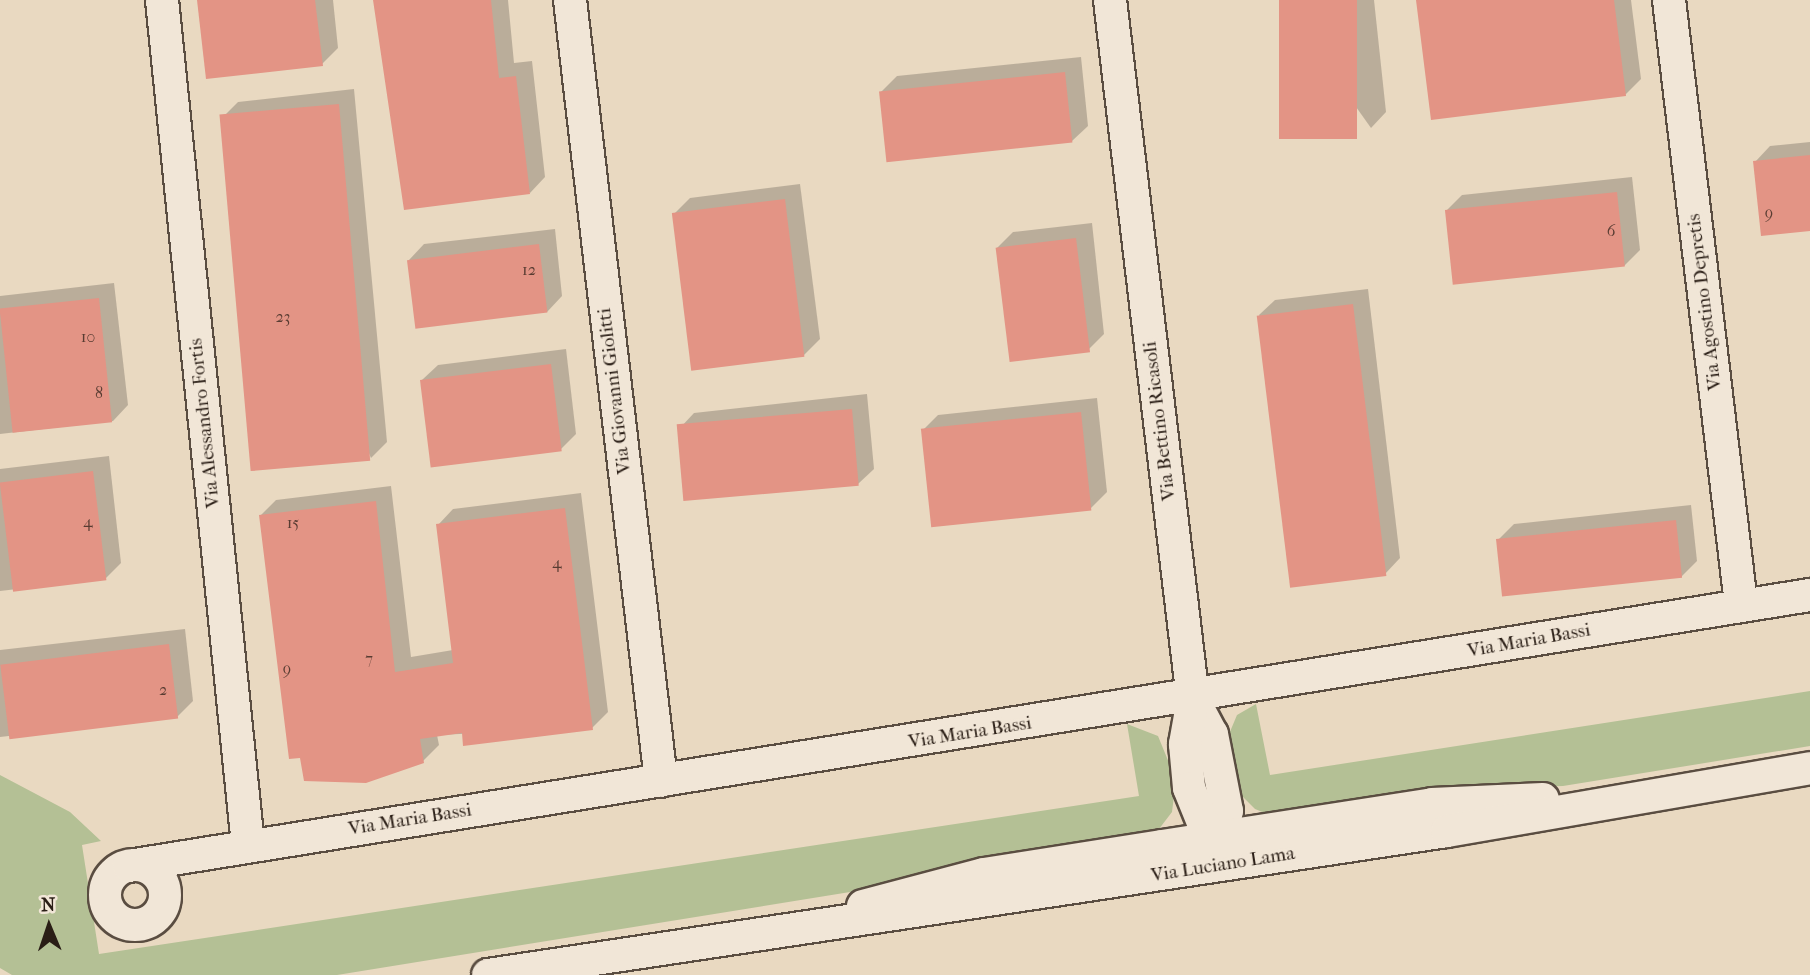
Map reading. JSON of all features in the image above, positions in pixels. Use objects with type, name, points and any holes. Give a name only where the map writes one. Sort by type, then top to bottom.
[{"type":"street","name":"Via Alessandro Fortis","points":[[162,0],[248,845]]},
{"type":"street","name":"Via Giovanni Giolitti","points":[[570,0],[661,781]]},
{"type":"street","name":"Via Bettino Ricasoli","points":[[1110,0],[1194,699],[1224,783],[1221,837]]},
{"type":"street","name":"Via Agostino Depretis","points":[[1669,0],[1741,604]]},
{"type":"street","name":"Via Maria Bassi","points":[[129,866],[248,845],[1194,699],[1741,604],[1810,596]]},
{"type":"street","points":[[1194,699],[1185,744],[1189,788],[1204,825],[1221,837]]},
{"type":"street","name":"Via Luciano Lama","points":[[488,975],[818,921],[1000,900],[1447,831],[1625,797],[1810,768]]},
{"type":"street","points":[[1224,783],[1234,808],[1270,830]]},
{"type":"street","points":[[1162,846],[1182,817],[1189,788]]},
{"type":"street","name":"Via Luciano Lama","points":[[818,921],[984,874],[1432,804],[1625,797]]},
{"type":"street","name":"Via Luciano Lama","points":[[1221,837],[1241,848],[1399,826],[1447,831]]},
{"type":"street","name":"Via Luciano Lama","points":[[1000,900],[1039,883],[1216,853],[1221,837]]},
{"type":"green space","points":[[1810,691],[1810,746],[1563,786],[1471,789],[1270,815],[1255,809],[1236,790],[1224,746],[1237,715],[1256,704],[1270,775]]},
{"type":"green space","points":[[1127,724],[1158,736],[1176,780],[1172,812],[1159,829],[1139,837],[881,887],[337,975],[12,975],[0,968],[0,775],[70,812],[101,841],[82,845],[99,954],[1139,796]]},
{"type":"building","points":[[197,0],[315,0],[323,66],[206,79]]},
{"type":"building","points":[[373,0],[491,0],[499,78],[516,76],[530,194],[404,210]]},
{"type":"building","points":[[1279,0],[1357,0],[1357,139],[1279,139]]},
{"type":"building","points":[[1416,0],[1614,0],[1626,96],[1431,120]]},
{"type":"building","points":[[1065,72],[1072,143],[886,162],[879,92]]},
{"type":"building","points":[[339,104],[370,461],[251,471],[219,114]]},
{"type":"building","points":[[1810,155],[1810,231],[1761,236],[1753,161]]},
{"type":"building","points":[[1617,192],[1625,267],[1453,285],[1445,210]]},
{"type":"building","points":[[785,199],[804,357],[691,371],[672,213]]},
{"type":"building","points":[[1076,238],[1090,352],[1010,362],[996,248]]},
{"type":"building","points":[[539,244],[547,312],[415,329],[407,260]]},
{"type":"building","points":[[99,298],[112,422],[13,433],[0,308]]},
{"type":"building","points":[[1353,304],[1386,576],[1290,588],[1257,316]]},
{"type":"building","points":[[551,364],[562,451],[431,467],[420,380]]},
{"type":"building","points":[[852,409],[859,486],[683,501],[677,424]]},
{"type":"building","points":[[1081,412],[1091,510],[931,527],[921,429]]},
{"type":"building","points":[[93,471],[106,580],[13,592],[0,482]]},
{"type":"building","points":[[376,501],[395,672],[453,663],[436,524],[565,508],[593,730],[463,746],[462,733],[420,739],[424,763],[366,783],[304,781],[300,758],[289,759],[259,515]]},
{"type":"building","points":[[1676,520],[1682,578],[1502,597],[1496,539]]},
{"type":"building","points":[[169,644],[178,718],[9,739],[0,665]]}]
